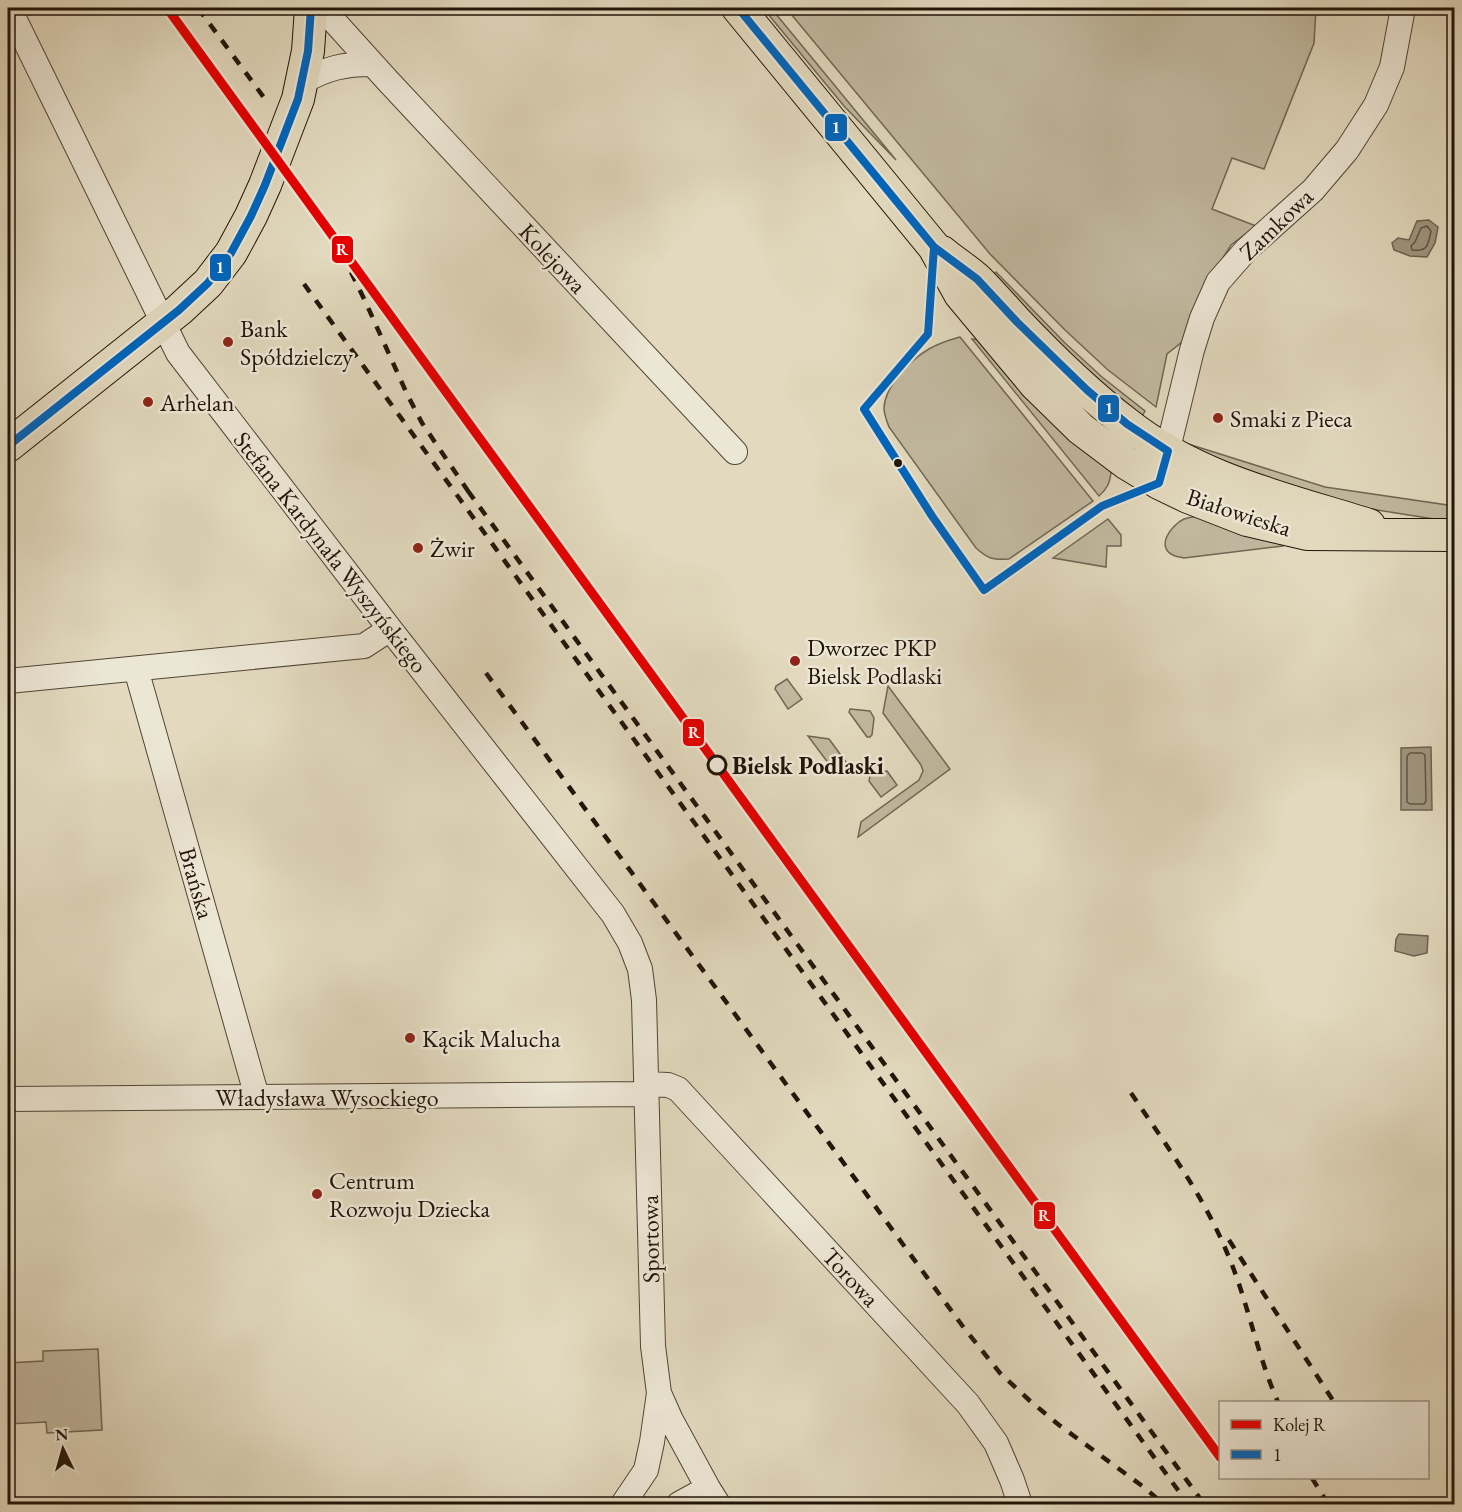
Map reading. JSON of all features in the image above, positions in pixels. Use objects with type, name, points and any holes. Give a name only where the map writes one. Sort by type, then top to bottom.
[{"type":"main road","name":"Białowieska","points":[[738,8],[934,247],[960,294],[1035,384],[1081,429],[1126,463],[1188,497],[1247,520],[1307,534],[1455,535]]},
{"type":"main road","points":[[8,446],[163,324],[208,283],[231,253],[266,185],[288,130],[309,51],[311,9]]},
{"type":"main road","name":"Białowieska","points":[[934,247],[977,279],[1017,322],[1087,390],[1127,424],[1168,451],[1208,472],[1258,491],[1399,534]]},
{"type":"street","name":"Zamkowa","points":[[1159,483],[1192,350],[1202,318],[1218,282],[1246,250],[1312,190],[1347,150],[1376,105],[1392,67],[1403,8]]},
{"type":"street","name":"Kolejowa","points":[[311,9],[333,19],[372,64],[735,452]]},
{"type":"street","name":"Stefana Kardynała Wyszyńskiego","points":[[14,17],[178,353],[613,914],[630,942],[640,969],[645,1000],[647,1089]]},
{"type":"street","points":[[302,82],[322,71],[353,64],[372,64]]},
{"type":"street","points":[[8,681],[364,645],[390,629]]},
{"type":"street","name":"Brańska","points":[[136,669],[257,1098]]},
{"type":"street","name":"Torowa","points":[[647,1089],[668,1085],[678,1089],[968,1404],[996,1443],[1020,1504]]},
{"type":"street","name":"Władysława Wysockiego","points":[[8,1099],[257,1098],[647,1089]]},
{"type":"street","name":"Sportowa","points":[[623,1504],[646,1470],[659,1393],[653,1346],[647,1089]]},
{"type":"street","name":"Sportowa","points":[[659,1393],[671,1420],[713,1496],[679,1504]]},
{"type":"shaded area","points":[[763,8],[771,8],[896,160],[844,106]]},
{"type":"shaded area","points":[[786,8],[1316,8],[1314,43],[1264,169],[1232,158],[1212,209],[1256,226],[1231,245],[1204,288],[1187,338],[1167,354],[1156,407],[1108,370],[990,254]]},
{"type":"shaded area","points":[[996,272],[1065,343],[1102,377],[1145,411],[1141,418],[1098,384],[991,277]]},
{"type":"shaded area","points":[[960,337],[1093,501],[1009,559],[991,558],[976,548],[889,427],[885,413],[885,400],[900,374],[933,347]]},
{"type":"shaded area","points":[[972,339],[981,340],[1043,410],[1111,472],[1108,486],[1099,496]]},
{"type":"shaded area","points":[[1185,443],[1325,487],[1454,506],[1454,520],[1358,507],[1247,475]]},
{"type":"shaded area","points":[[1204,516],[1284,540],[1283,546],[1184,558],[1169,552],[1165,542],[1174,526],[1184,519]]},
{"type":"shaded area","points":[[1108,519],[1121,535],[1121,546],[1107,546],[1106,567],[1053,558]]},
{"type":"shaded area","points":[[787,679],[802,699],[788,709],[775,689]]},
{"type":"shaded area","points":[[888,686],[950,769],[858,837],[861,822],[919,780],[923,771],[883,713]]},
{"type":"shaded area","points":[[850,709],[870,711],[874,718],[870,737],[867,737],[849,712]]},
{"type":"shaded area","points":[[808,736],[829,739],[848,765],[846,770],[835,772]]},
{"type":"shaded area","points":[[887,771],[897,785],[881,797],[869,781],[870,775]]},
{"type":"shaded area","points":[[98,1349],[102,1430],[47,1433],[46,1422],[8,1424],[8,1363],[43,1361],[43,1351]]},
{"type":"water","points":[[1429,220],[1438,227],[1435,243],[1427,257],[1410,256],[1394,250],[1392,243],[1398,238],[1409,240],[1417,221]]},
{"type":"water","points":[[1431,747],[1432,810],[1401,810],[1401,748]]},
{"type":"water","points":[[1399,934],[1428,936],[1427,953],[1414,956],[1395,951]]},
{"type":"railway","points":[[198,8],[268,103]]},
{"type":"railway","points":[[351,272],[422,423],[472,497]]},
{"type":"railway","points":[[304,284],[1188,1504]]},
{"type":"railway","points":[[468,491],[1204,1504]]},
{"type":"railway","points":[[486,673],[964,1328],[1000,1373],[1059,1425],[1145,1488],[1163,1504]]},
{"type":"railway","points":[[1131,1093],[1184,1171],[1218,1233],[1235,1273],[1264,1366],[1278,1401]]},
{"type":"railway","points":[[1229,1240],[1333,1401]]},
{"type":"railway","points":[[1313,1479],[1328,1504]]},
{"type":"rail line","name":"R","points":[[167,8],[1219,1456]]},
{"type":"transit line","name":"1","points":[[8,446],[179,310],[208,283],[231,253],[265,185],[298,99],[308,51],[311,8]]},
{"type":"transit line","name":"1","points":[[738,8],[934,247]]},
{"type":"transit line","name":"1","points":[[934,247],[977,279],[1017,322],[1087,390],[1127,424],[1168,451],[1159,483],[1102,506],[984,590],[932,516],[864,409],[928,334],[934,247]]},
{"type":"place","name":"Bank Spółdzielczy","points":[[228,342]]},
{"type":"place","name":"Arhelan","points":[[148,402]]},
{"type":"place","name":"Smaki z Pieca","points":[[1218,418]]},
{"type":"place","name":"Żwir","points":[[418,548]]},
{"type":"place","name":"Dworzec PKP Bielsk Podlaski","points":[[795,661]]},
{"type":"place","name":"Bielsk Podlaski","points":[[717,765]]},
{"type":"place","name":"Kącik Malucha","points":[[410,1038]]},
{"type":"place","name":"Centrum Rozwoju Dziecka","points":[[317,1194]]}]
